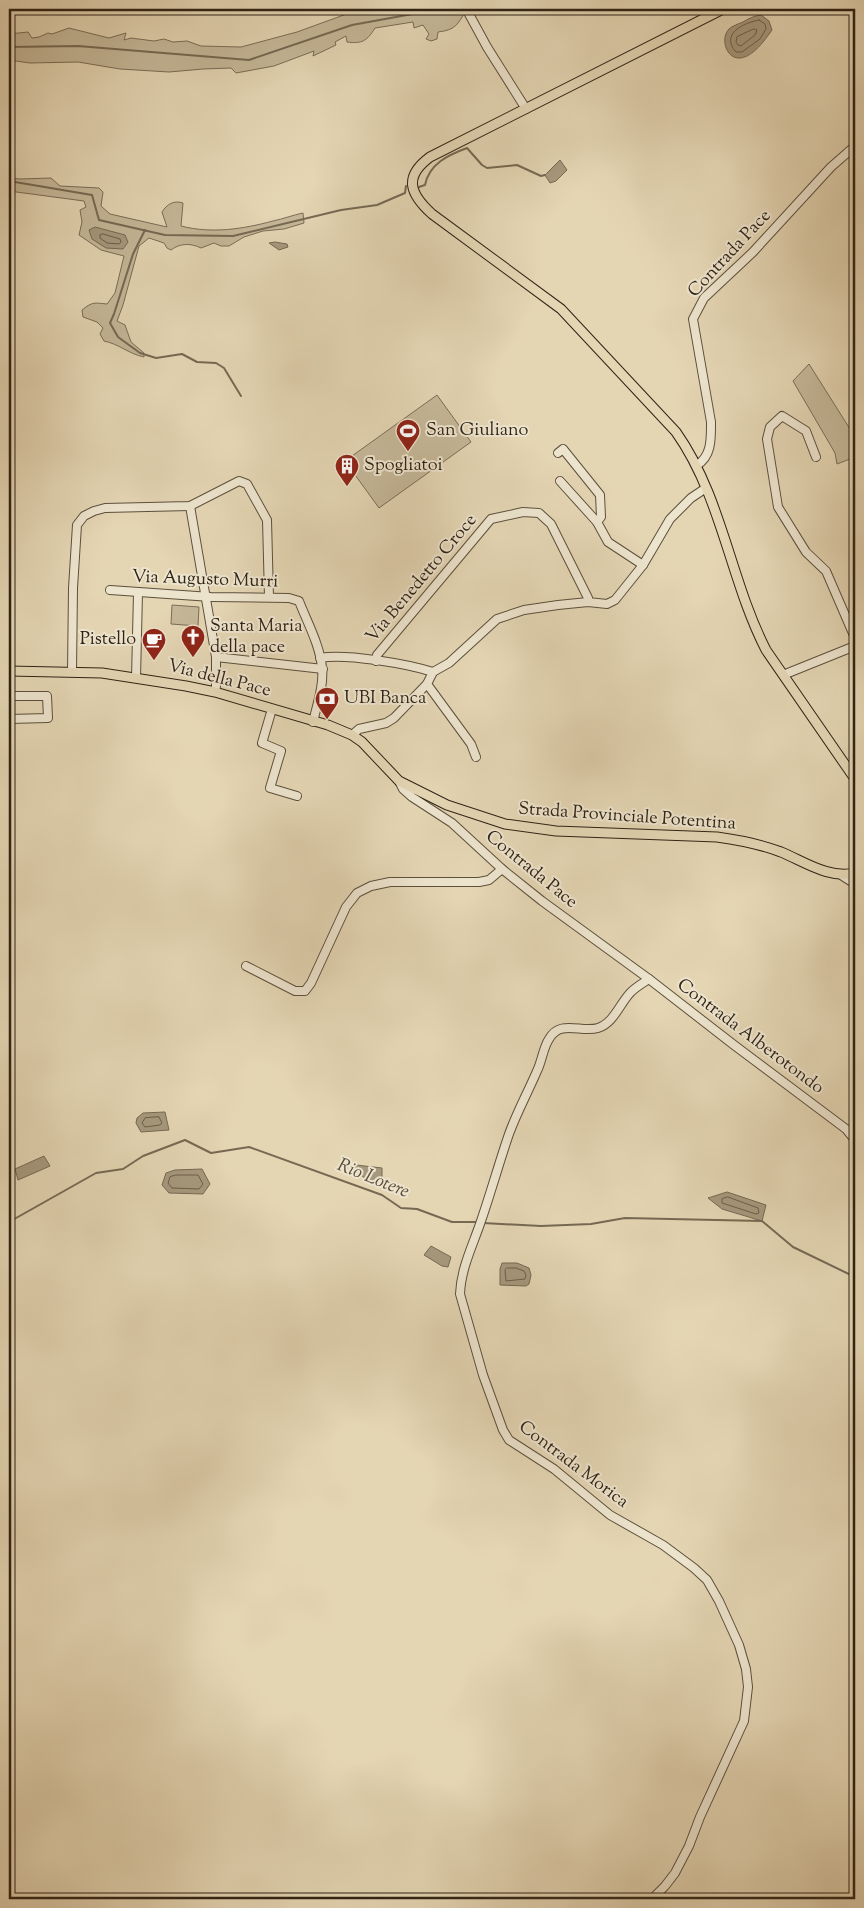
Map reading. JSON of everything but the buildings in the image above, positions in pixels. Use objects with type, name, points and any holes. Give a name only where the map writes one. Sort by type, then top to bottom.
[{"type":"main road","points":[[723,9],[430,158],[418,166],[413,184],[417,199],[432,214],[561,309],[676,432],[697,465],[756,630],[766,650],[855,779]]},
{"type":"main road","name":"Via della Pace","points":[[9,671],[72,671],[136,678],[215,692],[312,722],[328,725],[352,735],[364,744],[399,781]]},
{"type":"main road","name":"Strada Provinciale Potentina","points":[[399,781],[446,805],[505,824],[556,831],[708,836],[743,840],[782,853],[807,865],[841,875],[855,873]]},
{"type":"street","points":[[469,14],[487,47],[526,109]]},
{"type":"street","name":"Contrada Pace","points":[[697,465],[704,460],[708,453],[711,433],[693,319],[697,310],[704,298],[752,252],[831,167],[855,146]]},
{"type":"street","points":[[816,457],[806,431],[782,416],[770,427],[767,439],[778,507],[806,552],[826,571],[855,638]]},
{"type":"street","points":[[558,454],[563,449],[600,495],[601,517],[598,522]]},
{"type":"street","points":[[72,671],[73,588],[77,525],[84,516],[94,511],[105,508],[190,506],[239,481],[246,484],[267,520],[270,598]]},
{"type":"street","points":[[560,481],[598,522],[608,542],[643,565]]},
{"type":"street","points":[[352,735],[359,729],[390,721],[427,684],[433,672],[449,663],[489,625],[505,615],[558,605],[588,602],[607,604],[615,600],[643,565],[670,519],[691,498],[706,488]]},
{"type":"street","points":[[190,506],[216,657],[215,692]]},
{"type":"street","name":"Via Benedetto Croce","points":[[376,661],[377,655],[491,519],[523,512],[539,514],[551,524],[588,598],[588,602]]},
{"type":"street","name":"Via Augusto Murri","points":[[110,590],[206,597],[289,598],[299,601],[320,658]]},
{"type":"street","points":[[136,678],[138,593]]},
{"type":"street","points":[[783,675],[855,646]]},
{"type":"street","points":[[312,722],[320,692],[322,669],[320,658],[329,656],[376,661],[417,667],[433,672]]},
{"type":"street","points":[[216,657],[322,669]]},
{"type":"street","points":[[427,684],[471,744],[476,757]]},
{"type":"street","points":[[9,696],[47,696],[48,718],[9,719]]},
{"type":"street","points":[[272,709],[262,742],[281,751],[270,788],[297,796]]},
{"type":"street","name":"Contrada Pace","points":[[399,781],[402,789],[452,823],[502,869],[542,901],[649,979]]},
{"type":"street","points":[[246,966],[295,991],[305,991],[311,983],[346,907],[357,894],[371,886],[390,882],[479,882],[489,880],[502,869]]},
{"type":"street","points":[[841,875],[855,884]]},
{"type":"street","name":"Contrada Alberotondo","points":[[649,979],[846,1129],[855,1140]]},
{"type":"street","name":"Contrada Morica","points":[[649,979],[632,991],[621,1002],[613,1016],[604,1026],[596,1029],[568,1027],[557,1030],[549,1038],[542,1060],[510,1132],[460,1282],[460,1294],[483,1375],[503,1430],[509,1440],[554,1469],[610,1515],[663,1545],[694,1568],[707,1580],[719,1600],[739,1645],[746,1669],[748,1687],[744,1721],[700,1817],[689,1846],[670,1880],[652,1899]]},
{"type":"shaded area","points":[[387,9],[470,9],[466,10],[455,26],[438,32],[437,39],[431,41],[426,39],[429,34],[423,25],[414,28],[413,22],[375,28],[364,41],[347,42],[346,36],[335,42],[336,45],[313,56],[314,51],[274,66],[236,73],[231,68],[169,72],[120,69],[78,62],[30,63],[9,60],[9,34],[28,32],[32,38],[69,28],[109,38],[126,33],[124,40],[131,38],[154,41],[164,39],[173,42],[187,41],[201,46],[241,47],[297,32],[352,12],[369,13]]},
{"type":"shaded area","points":[[9,178],[51,178],[60,186],[99,188],[103,192],[101,206],[110,214],[167,227],[162,212],[168,205],[174,202],[183,203],[181,226],[204,230],[239,228],[303,213],[304,223],[284,229],[263,231],[244,237],[229,246],[221,246],[214,243],[201,248],[186,245],[178,246],[171,250],[164,243],[149,238],[139,246],[117,321],[125,325],[131,342],[144,353],[144,357],[104,341],[100,334],[103,328],[97,322],[83,317],[82,310],[86,307],[94,303],[107,304],[115,293],[124,256],[101,250],[79,235],[82,222],[80,210],[86,207],[84,201],[9,191]]},
{"type":"shaded area","points":[[809,364],[855,437],[855,463],[853,464],[850,459],[837,464],[835,453],[793,381]]},
{"type":"shaded area","name":"San Giuliano","points":[[437,395],[471,442],[379,508],[345,461]]},
{"type":"shaded area","points":[[172,605],[199,607],[198,626],[171,624]]},
{"type":"water","points":[[761,15],[769,21],[772,30],[766,38],[750,55],[740,58],[731,55],[725,42],[726,33],[729,29],[749,18]]},
{"type":"water","points":[[560,160],[567,170],[556,181],[550,183],[545,175]]},
{"type":"water","points":[[95,227],[125,235],[128,242],[123,249],[106,248],[92,239],[89,230]]},
{"type":"water","points":[[269,243],[287,244],[288,247],[279,250]]},
{"type":"water","points":[[165,1112],[169,1130],[141,1132],[136,1123],[137,1118],[143,1113]]},
{"type":"water","points":[[44,1156],[50,1166],[18,1180],[15,1169]]},
{"type":"water","points":[[356,1165],[382,1168],[382,1180],[372,1183],[355,1171]]},
{"type":"water","points":[[202,1169],[210,1184],[203,1194],[169,1193],[162,1185],[166,1173],[175,1170]]},
{"type":"water","points":[[727,1192],[766,1205],[762,1221],[722,1209],[708,1198]]},
{"type":"water","points":[[431,1246],[451,1257],[448,1267],[442,1266],[424,1255]]},
{"type":"water","points":[[502,1263],[517,1263],[529,1268],[531,1275],[529,1284],[526,1286],[500,1285]]},
{"type":"waterway","points":[[9,47],[78,46],[249,60],[352,25],[440,9]]},
{"type":"waterway","points":[[419,187],[425,185],[431,171],[440,161],[467,148],[487,168],[517,165],[541,176],[545,175]]},
{"type":"waterway","points":[[9,181],[92,195],[99,220],[165,235],[233,236],[341,210],[377,205],[405,193],[406,186]]},
{"type":"waterway","points":[[145,230],[133,254],[110,323],[118,337],[140,353],[156,358],[182,354],[197,362],[216,363],[224,368],[241,396]]},
{"type":"waterway","name":"Rio Lotere","points":[[9,1222],[96,1173],[123,1169],[143,1156],[185,1140],[211,1153],[249,1147],[382,1195],[401,1208],[417,1209],[452,1222],[478,1222]]},
{"type":"waterway","name":"Rio Lotere","points":[[483,1223],[541,1226],[591,1224],[625,1218],[762,1221],[793,1247],[855,1277]]},
{"type":"place","name":"San Giuliano","points":[[408,452]]},
{"type":"place","name":"Spogliatoi","points":[[347,487]]},
{"type":"place","name":"Santa Maria della pace","points":[[193,658]]},
{"type":"place","name":"Pistello","points":[[154,661]]},
{"type":"place","name":"UBI Banca","points":[[327,720]]}]
